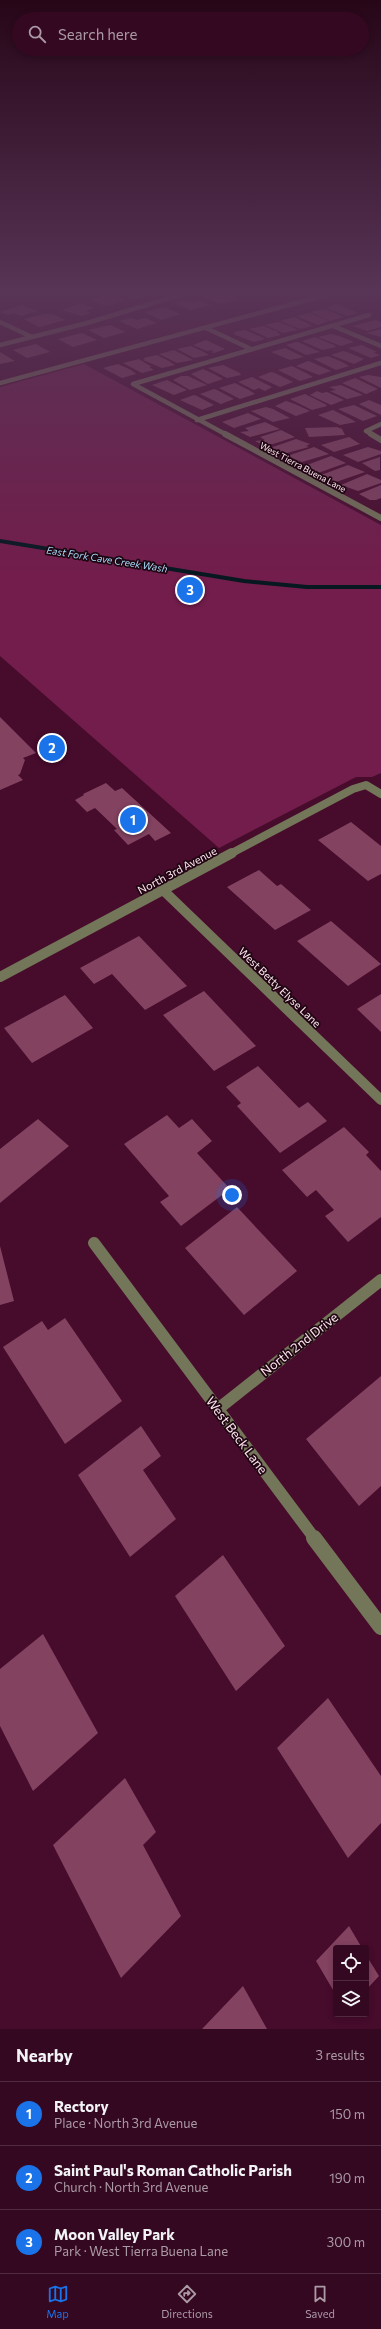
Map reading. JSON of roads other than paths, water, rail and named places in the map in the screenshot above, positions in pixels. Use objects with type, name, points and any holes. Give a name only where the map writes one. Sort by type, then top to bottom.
[{"type":"street","name":"West Tierra Buena Lane","points":[[134,385],[381,518]]},
{"type":"street","points":[[198,420],[311,385]]},
{"type":"street","points":[[381,424],[366,431],[381,440]]},
{"type":"street","name":"North 3rd Avenue","points":[[0,977],[353,789],[366,785],[381,794]]},
{"type":"street","name":"West Betty Elyse Lane","points":[[164,891],[381,1100]]},
{"type":"street","name":"West Beck Lane","points":[[94,1243],[381,1627]]},
{"type":"street","name":"North 2nd Drive","points":[[218,1409],[381,1280]]},
{"type":"waterway","name":"East Fork Cave Creek Wash","points":[[0,541],[244,581],[307,587],[381,587]]},
{"type":"place","name":"Moon Valley Park","points":[[190,590]]},
{"type":"place","name":"Saint Paul's Roman Catholic Parish","points":[[52,748]]},
{"type":"place","name":"Rectory","points":[[133,820]]}]
